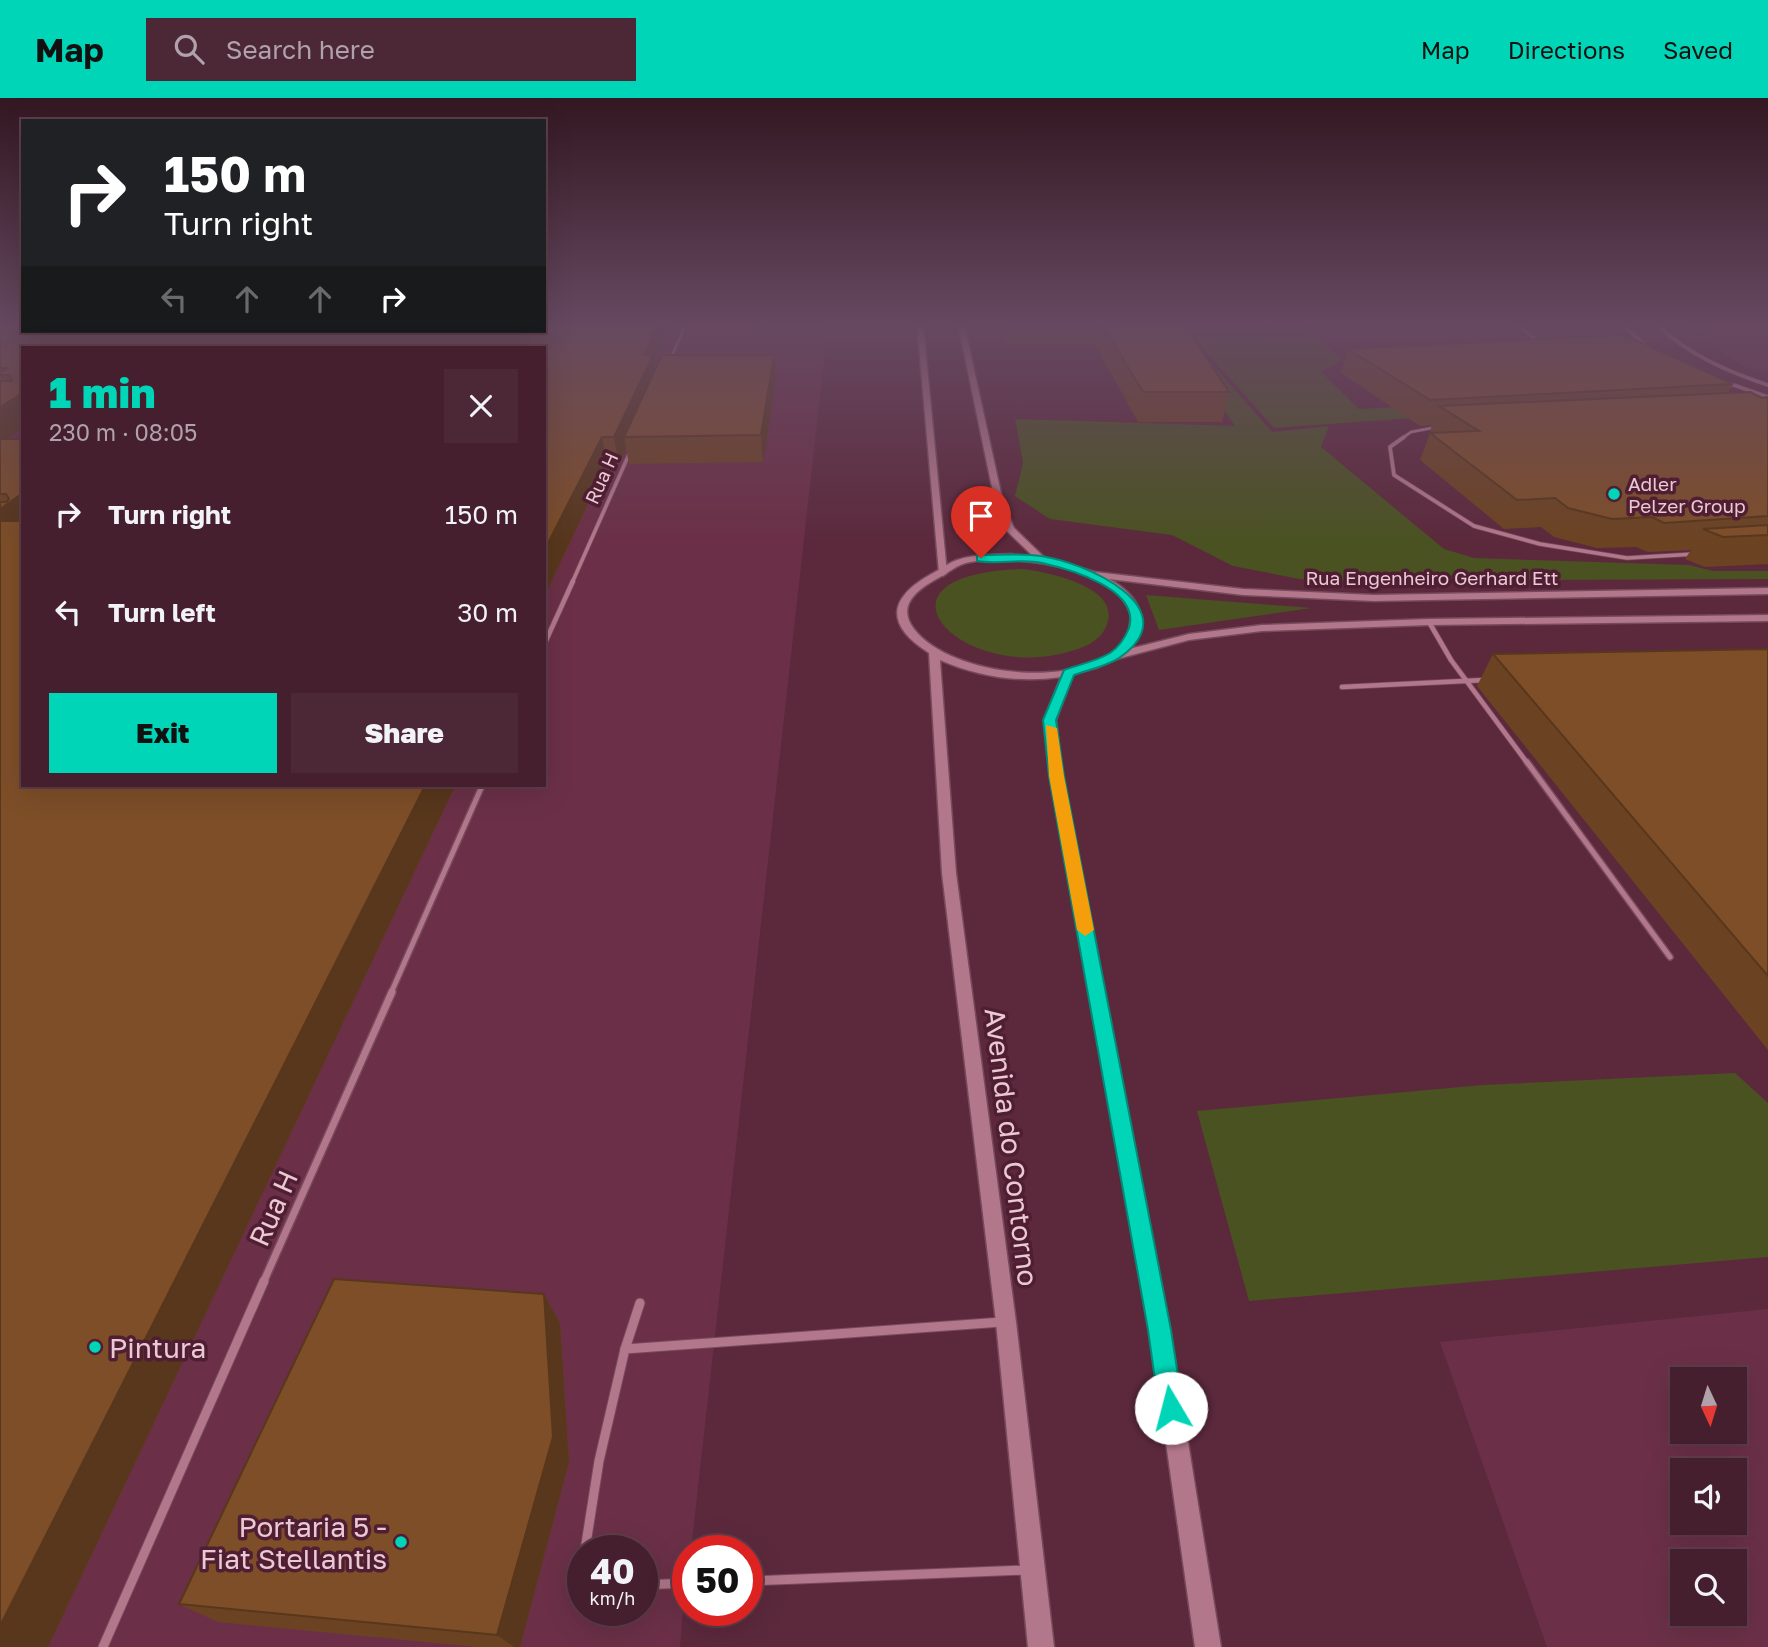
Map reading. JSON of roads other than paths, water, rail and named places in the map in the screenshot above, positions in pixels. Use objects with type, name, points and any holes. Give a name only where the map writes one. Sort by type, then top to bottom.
[{"type":"main road","name":"Rua Engenheiro Gerhard Ett","points":[[1768,591],[1374,598],[1243,592],[1096,575],[1041,559],[981,558],[954,564],[943,573],[913,586],[903,602],[902,619],[913,637],[934,653],[962,666],[996,674],[1033,676],[1068,673],[1114,656],[1189,637],[1262,628],[1429,622],[1768,618]]},
{"type":"main road","points":[[1096,575],[1118,589],[1132,605],[1136,623],[1130,640],[1114,656]]},
{"type":"main road","name":"Avenida do Contorno","points":[[934,653],[949,873],[1006,1322],[1041,1647]]},
{"type":"main road","points":[[1068,673],[1050,720],[1056,776],[1160,1330],[1197,1590],[1208,1647]]},
{"type":"street","points":[[927,396],[943,573]]},
{"type":"street","points":[[976,396],[999,502],[1010,529],[1041,559]]},
{"type":"lane","points":[[1444,427],[1411,432],[1390,447],[1394,475],[1474,526],[1540,544],[1627,558],[1704,553]]},
{"type":"lane","name":"Rua H","points":[[546,640],[631,448]]},
{"type":"lane","points":[[1429,622],[1466,680],[1670,957]]},
{"type":"lane","points":[[1342,687],[1492,680]]},
{"type":"lane","name":"Rua H","points":[[103,1647],[482,787]]},
{"type":"lane","points":[[587,1535],[599,1461],[625,1349],[640,1303]]},
{"type":"lane","points":[[625,1349],[1006,1322]]},
{"type":"lane","points":[[763,1580],[1032,1570]]},
{"type":"place","name":"Adler Pelzer Group","points":[[1614,494]]},
{"type":"place","name":"Pintura","points":[[95,1347]]},
{"type":"place","name":"Portaria 5 - Fiat Stellantis","points":[[401,1542]]}]
